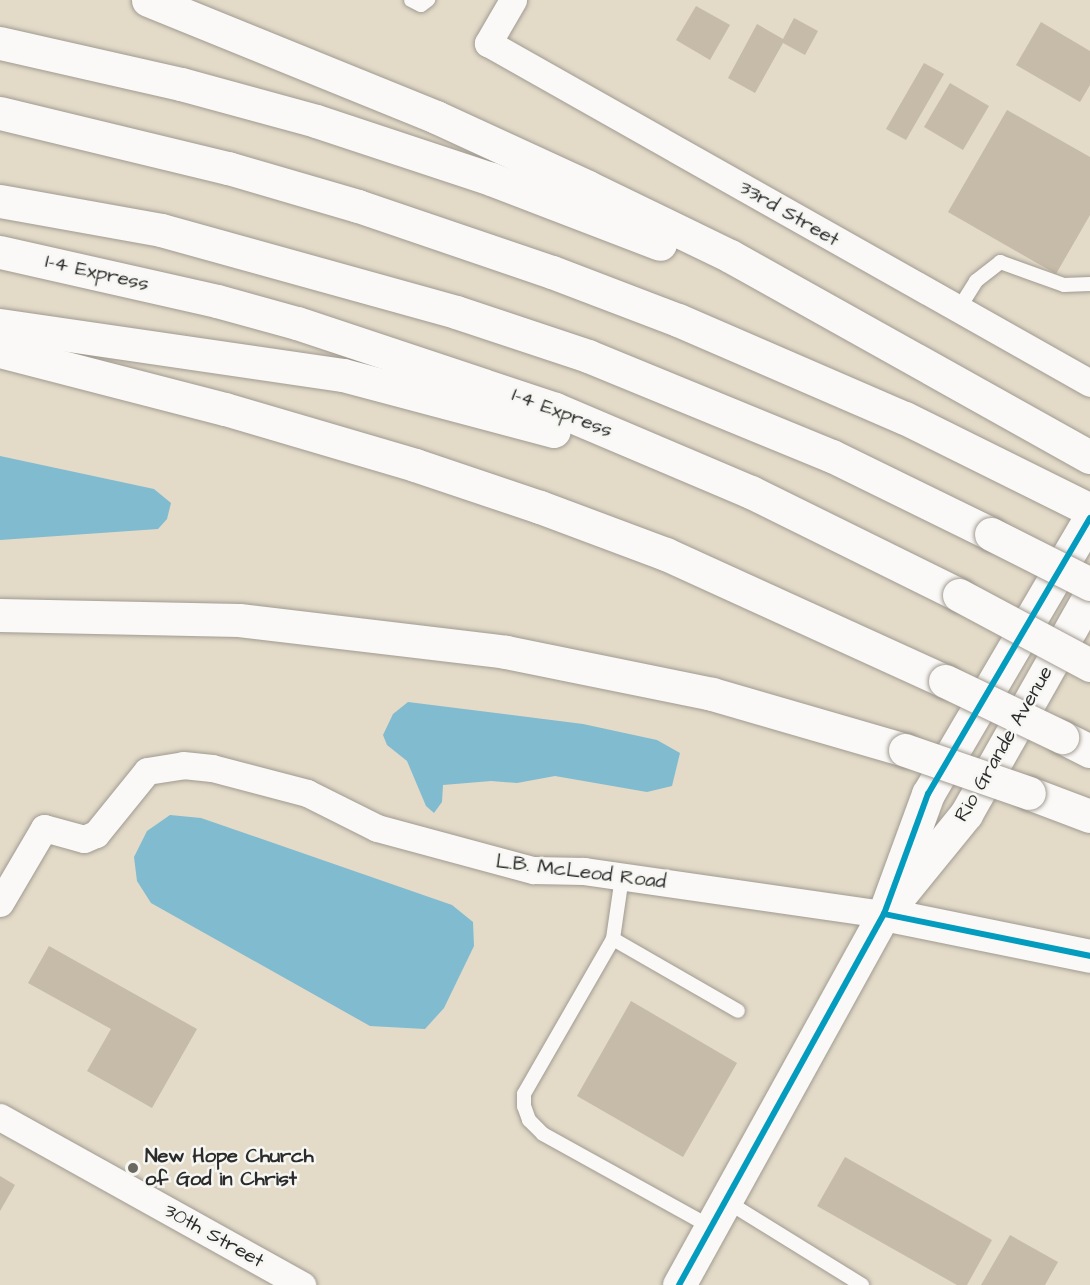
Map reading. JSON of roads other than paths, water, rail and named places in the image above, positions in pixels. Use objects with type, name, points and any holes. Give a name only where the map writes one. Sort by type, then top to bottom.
[{"type":"main road","points":[[148,0],[436,117],[730,256],[1082,453]]},
{"type":"main road","points":[[0,43],[253,103],[433,160],[668,247],[885,341]]},
{"type":"main road","points":[[0,113],[228,168],[358,206],[514,258],[811,376],[1051,489],[1090,510]]},
{"type":"main road","points":[[0,180],[161,230],[456,312],[588,356],[832,456],[1090,584]]},
{"type":"main road","points":[[0,201],[161,230]]},
{"type":"main road","name":"I-4 Express","points":[[0,252],[218,301],[425,363],[663,452],[959,595],[1090,665]]},
{"type":"main road","points":[[0,325],[343,375],[456,402],[662,467],[839,536]]},
{"type":"main road","points":[[0,351],[225,409],[415,465],[540,507],[666,554],[945,681],[1076,744]]},
{"type":"main road","name":"Rio Grande Avenue","points":[[679,1285],[884,914],[928,794],[1090,518]]},
{"type":"main road","name":"Rio Grande Avenue","points":[[884,914],[966,814],[1090,595]]},
{"type":"main road","points":[[0,615],[239,620],[506,652],[712,694],[905,750],[1090,816]]},
{"type":"main road","name":"L.B. McLeod Road","points":[[884,914],[1090,956]]},
{"type":"street","name":"33rd Street","points":[[513,0],[488,43],[1090,383]]},
{"type":"street","name":"L.B. McLeod Road","points":[[0,903],[44,828],[84,838],[96,834],[111,821],[125,795],[147,771],[183,765],[212,768],[307,793],[377,828],[488,860],[533,870],[553,868],[884,914]]},
{"type":"street","name":"30th Street","points":[[0,1117],[302,1285]]},
{"type":"lane","points":[[411,0],[421,5],[428,0]]},
{"type":"lane","points":[[958,309],[976,281],[1000,262],[1064,285],[1090,285]]},
{"type":"lane","points":[[622,877],[614,939],[524,1094],[524,1106],[529,1120],[543,1134],[719,1214],[862,1285]]},
{"type":"lane","points":[[614,939],[738,1011]]},
{"type":"water","points":[[0,456],[154,489],[171,503],[167,519],[158,529],[0,540]]},
{"type":"water","points":[[408,702],[583,724],[657,740],[680,753],[672,786],[647,792],[555,776],[517,783],[491,781],[443,785],[442,802],[434,813],[426,806],[407,761],[387,745],[383,735],[393,714]]},
{"type":"water","points":[[170,815],[201,818],[452,905],[473,922],[474,946],[444,1008],[425,1029],[370,1026],[151,903],[137,881],[134,857],[147,831]]},
{"type":"place","name":"New Hope Church of God in Christ","points":[[133,1168]]}]
